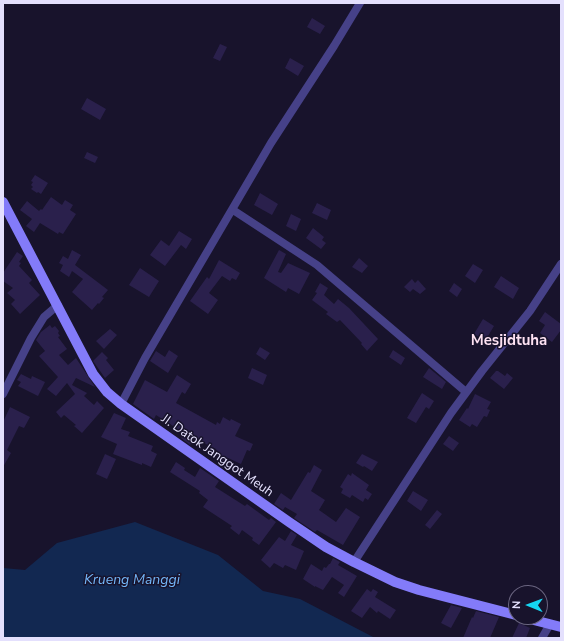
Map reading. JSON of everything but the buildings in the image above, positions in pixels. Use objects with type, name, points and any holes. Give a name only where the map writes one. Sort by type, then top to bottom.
[{"type":"street","points":[[122,404],[145,358],[271,144],[360,3]]},
{"type":"street","name":"JI. Datok Janggot Meuh","points":[[3,202],[93,374],[107,392],[326,547],[395,582],[419,590],[508,613]]},
{"type":"street","points":[[233,210],[317,265],[466,392]]},
{"type":"street","points":[[354,562],[466,392],[530,311],[561,264]]},
{"type":"street","points":[[3,394],[34,333],[44,317],[58,305]]},
{"type":"street","points":[[542,638],[550,624],[561,627]]},
{"type":"water","name":"Krueng Manggi","points":[[135,522],[218,555],[263,591],[300,599],[375,638],[3,638],[3,568],[25,570],[57,543]]},
{"type":"district","name":"Mesjidtuha","points":[[509,341]]}]
